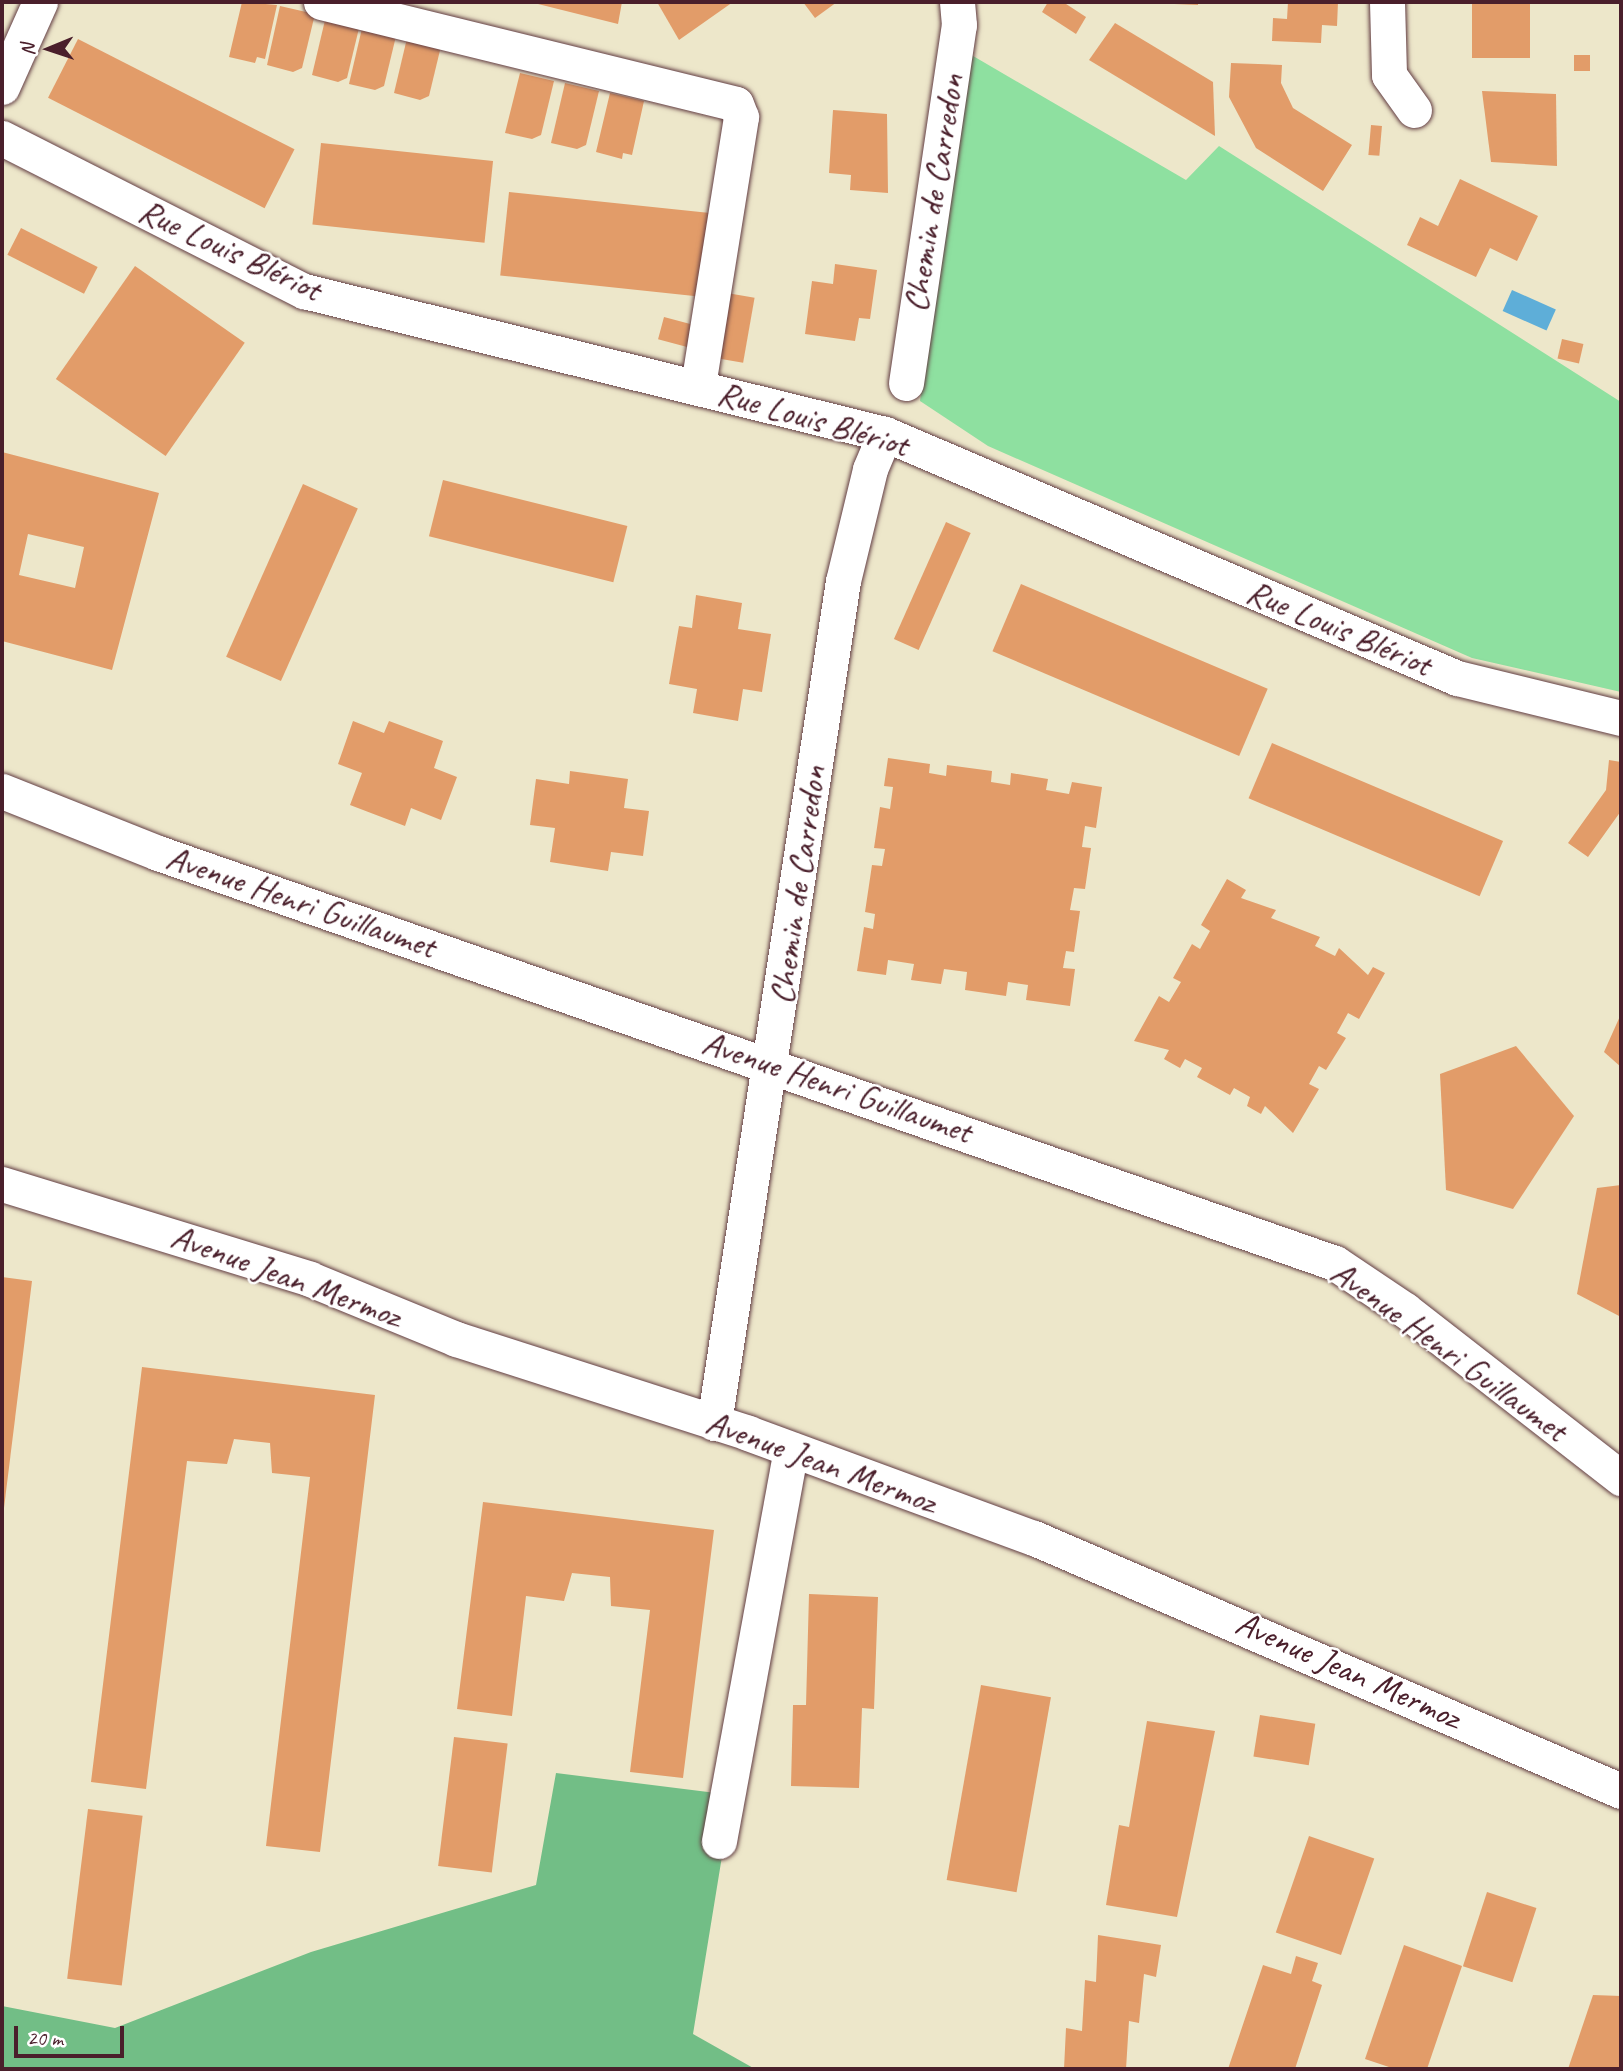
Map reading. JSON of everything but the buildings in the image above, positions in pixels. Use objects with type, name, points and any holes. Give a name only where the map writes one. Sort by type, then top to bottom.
[{"type":"street","points":[[2,87],[40,2]]},
{"type":"street","points":[[321,2],[736,104],[741,117],[698,386]]},
{"type":"street","name":"Chemin de Carredon","points":[[906,383],[959,25],[957,2]]},
{"type":"street","points":[[1387,2],[1389,75],[1414,110]]},
{"type":"street","name":"Rue Louis Blériot","points":[[2,138],[304,291],[885,434],[1457,678],[1621,718]]},
{"type":"street","name":"Chemin de Carredon","points":[[714,1423],[844,581],[870,469],[885,434]]},
{"type":"street","name":"Avenue Henri Guillaumet","points":[[2,791],[158,853],[1335,1263],[1405,1310],[1621,1478]]},
{"type":"street","name":"Avenue Jean Mermoz","points":[[2,1184],[310,1279],[456,1339],[714,1423],[1059,1548],[1621,1791]]},
{"type":"street","points":[[719,1841],[791,1450]]},
{"type":"green space","points":[[968,53],[1186,180],[1219,146],[1621,402],[1621,692],[1472,658],[988,446],[920,401]]},
{"type":"green space","points":[[556,1773],[732,1795],[693,2034],[755,2069],[2,2069],[2,2006],[115,2028],[311,1952],[536,1885]]},
{"type":"water","points":[[1512,290],[1556,310],[1546,331],[1503,311]]}]
